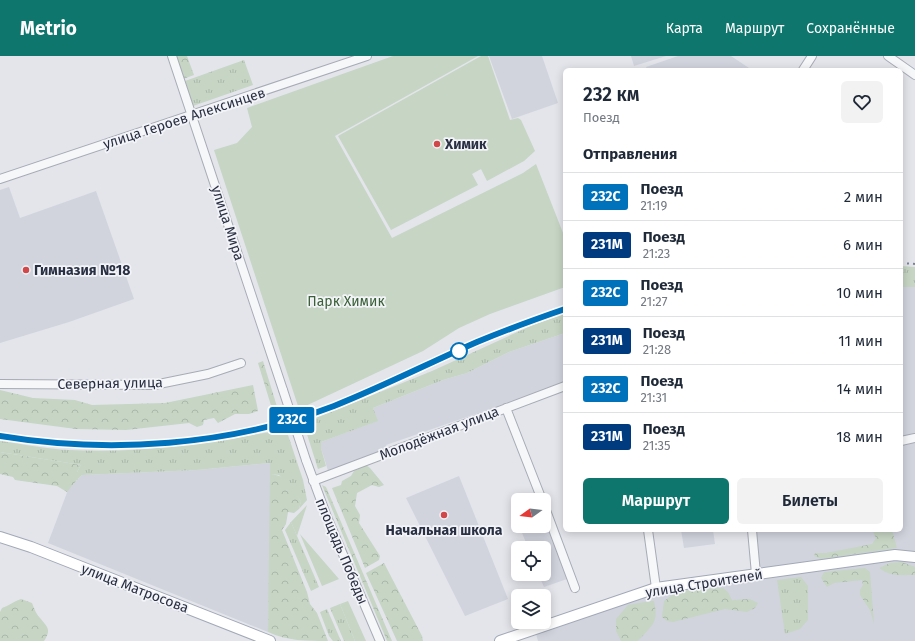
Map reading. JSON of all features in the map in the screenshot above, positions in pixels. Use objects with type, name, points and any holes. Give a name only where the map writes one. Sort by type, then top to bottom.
[{"type":"main road","name":"улица Матросова","points":[[0,537],[31,547],[270,641]]},
{"type":"main road","name":"улица Строителей","points":[[500,641],[656,588],[895,555],[915,557]]},
{"type":"street","name":"улица Мира","points":[[172,56],[306,460]]},
{"type":"street","name":"улица Героев Алексинцев","points":[[0,179],[192,116],[367,56]]},
{"type":"street","points":[[804,68],[812,56]]},
{"type":"street","points":[[888,56],[915,75]]},
{"type":"street","name":"Северная улица","points":[[0,384],[154,385],[208,374],[241,363]]},
{"type":"street","name":"Молодёжная улица","points":[[313,481],[563,387]]},
{"type":"street","points":[[506,408],[539,493]]},
{"type":"street","points":[[903,441],[915,438]]},
{"type":"street","name":"площадь Победы","points":[[306,460],[313,481],[380,641]]},
{"type":"street","points":[[551,523],[576,588]]},
{"type":"street","points":[[648,532],[656,588]]},
{"type":"street","points":[[752,532],[756,574]]},
{"type":"shaded area","points":[[489,56],[542,56],[558,103],[512,119]]},
{"type":"shaded area","points":[[631,56],[666,56],[634,66]]},
{"type":"shaded area","points":[[678,56],[731,56],[749,68],[646,68]]},
{"type":"shaded area","points":[[9,187],[20,218],[96,191],[134,299],[69,322],[0,343],[0,190]]},
{"type":"shaded area","points":[[903,287],[915,287],[915,641],[538,641],[535,629],[551,629],[551,621],[627,592],[760,568],[756,532],[903,532]]},
{"type":"shaded area","points":[[563,334],[563,384],[386,445],[388,451],[329,474],[321,448],[321,442],[377,421],[373,408],[443,380],[467,373],[509,352]]},
{"type":"shaded area","points":[[270,463],[271,530],[268,632],[48,543],[68,490],[82,475],[197,470]]},
{"type":"shaded area","points":[[459,476],[508,599],[465,616],[406,498]]},
{"type":"shaded area","points":[[551,530],[570,578],[544,587],[541,581],[551,581],[551,541],[525,541],[522,533],[551,533]]},
{"type":"shaded area","points":[[681,532],[713,532],[715,544],[684,548]]},
{"type":"green space","points":[[175,56],[187,56],[194,75],[183,79]]},
{"type":"green space","name":"Парк Химик","points":[[393,56],[478,56],[335,136],[392,238],[523,173],[536,164],[563,233],[563,288],[490,314],[459,328],[423,351],[299,409],[214,150],[237,143],[252,127],[247,108]]},
{"type":"green space","name":"Химик","points":[[481,56],[488,56],[510,120],[518,118],[521,120],[535,151],[524,161],[487,181],[481,169],[472,174],[478,185],[391,230],[338,136]]},
{"type":"green space","points":[[244,60],[253,85],[193,106],[185,81]]},
{"type":"green space","points":[[903,266],[915,267],[915,287],[903,287]]},
{"type":"green space","points":[[563,315],[563,334],[509,352],[467,373],[443,380],[373,408],[378,421],[321,442],[321,448],[326,466],[318,469],[305,428],[306,422],[432,371],[535,324]]},
{"type":"green space","points":[[263,361],[278,410],[273,412],[258,363]]},
{"type":"green space","points":[[253,385],[258,411],[249,414],[235,414],[218,423],[214,418],[204,420],[203,425],[197,427],[189,423],[126,430],[76,429],[0,419],[0,390],[33,398],[75,400],[92,405],[165,403]]},
{"type":"green space","points":[[286,429],[303,480],[307,500],[299,509],[301,501],[279,475],[270,474],[270,463],[197,470],[82,475],[77,480],[77,472],[81,465],[0,452],[0,441],[43,448],[97,451],[151,449]]},
{"type":"green space","points":[[0,452],[81,465],[77,472],[77,480],[67,492],[57,486],[15,480],[13,477],[0,474]]},
{"type":"green space","points":[[366,465],[384,485],[379,487],[372,485],[357,493],[355,506],[360,515],[359,523],[380,556],[379,560],[365,568],[332,488],[341,485],[342,481],[351,476],[354,471]]},
{"type":"green space","points":[[270,474],[281,477],[285,480],[292,487],[301,501],[299,509],[294,513],[288,512],[286,524],[282,530],[307,592],[310,604],[317,613],[328,641],[305,641],[290,639],[268,632]]},
{"type":"green space","points":[[322,485],[326,487],[392,641],[387,641]]},
{"type":"green space","points":[[307,505],[297,536],[291,522]]},
{"type":"green space","points":[[291,522],[319,587],[311,591],[285,530]]},
{"type":"green space","points":[[873,532],[893,532],[897,548],[821,559],[814,556],[815,553],[826,553],[872,544],[876,538]]},
{"type":"green space","points":[[300,534],[339,579],[322,586]]},
{"type":"green space","points":[[902,562],[915,567],[915,575],[892,574],[879,568],[890,563]]},
{"type":"green space","points":[[384,563],[422,636],[423,641],[397,641],[366,573]]},
{"type":"green space","points":[[865,568],[870,572],[874,624],[870,610],[860,595],[860,590],[863,585],[862,580],[834,583],[827,587],[821,578],[824,572]]},
{"type":"green space","points":[[801,577],[808,586],[808,620],[800,629],[785,634],[777,580]]},
{"type":"green space","points":[[723,588],[728,592],[732,600],[750,599],[758,603],[755,608],[747,612],[725,609],[673,622],[667,621],[662,617],[664,601],[678,591]]},
{"type":"green space","points":[[21,599],[32,603],[37,615],[48,628],[48,634],[44,641],[0,641],[0,612],[2,608]]},
{"type":"green space","points":[[348,601],[366,641],[355,641],[340,604]]},
{"type":"green space","points":[[654,601],[656,615],[651,627],[638,641],[621,641],[616,631],[616,619],[628,605]]},
{"type":"green space","points":[[340,604],[355,641],[344,641],[330,608]]},
{"type":"green space","points":[[327,609],[341,641],[333,641],[329,636],[320,612]]},
{"type":"railway","points":[[903,263],[915,264]]},
{"type":"railway","points":[[0,436],[41,442],[84,445],[126,445],[169,443],[211,438],[253,430],[294,420],[334,406],[477,342],[563,310]]},
{"type":"train","name":"232C","points":[[0,436],[52,444],[102,446],[133,445],[237,434],[306,416],[334,406],[460,351],[477,342],[563,310]]},
{"type":"place","name":"Химик","points":[[437,144]]},
{"type":"place","name":"Гимназия №18","points":[[26,270]]},
{"type":"place","name":"Начальная школа","points":[[444,515]]}]
